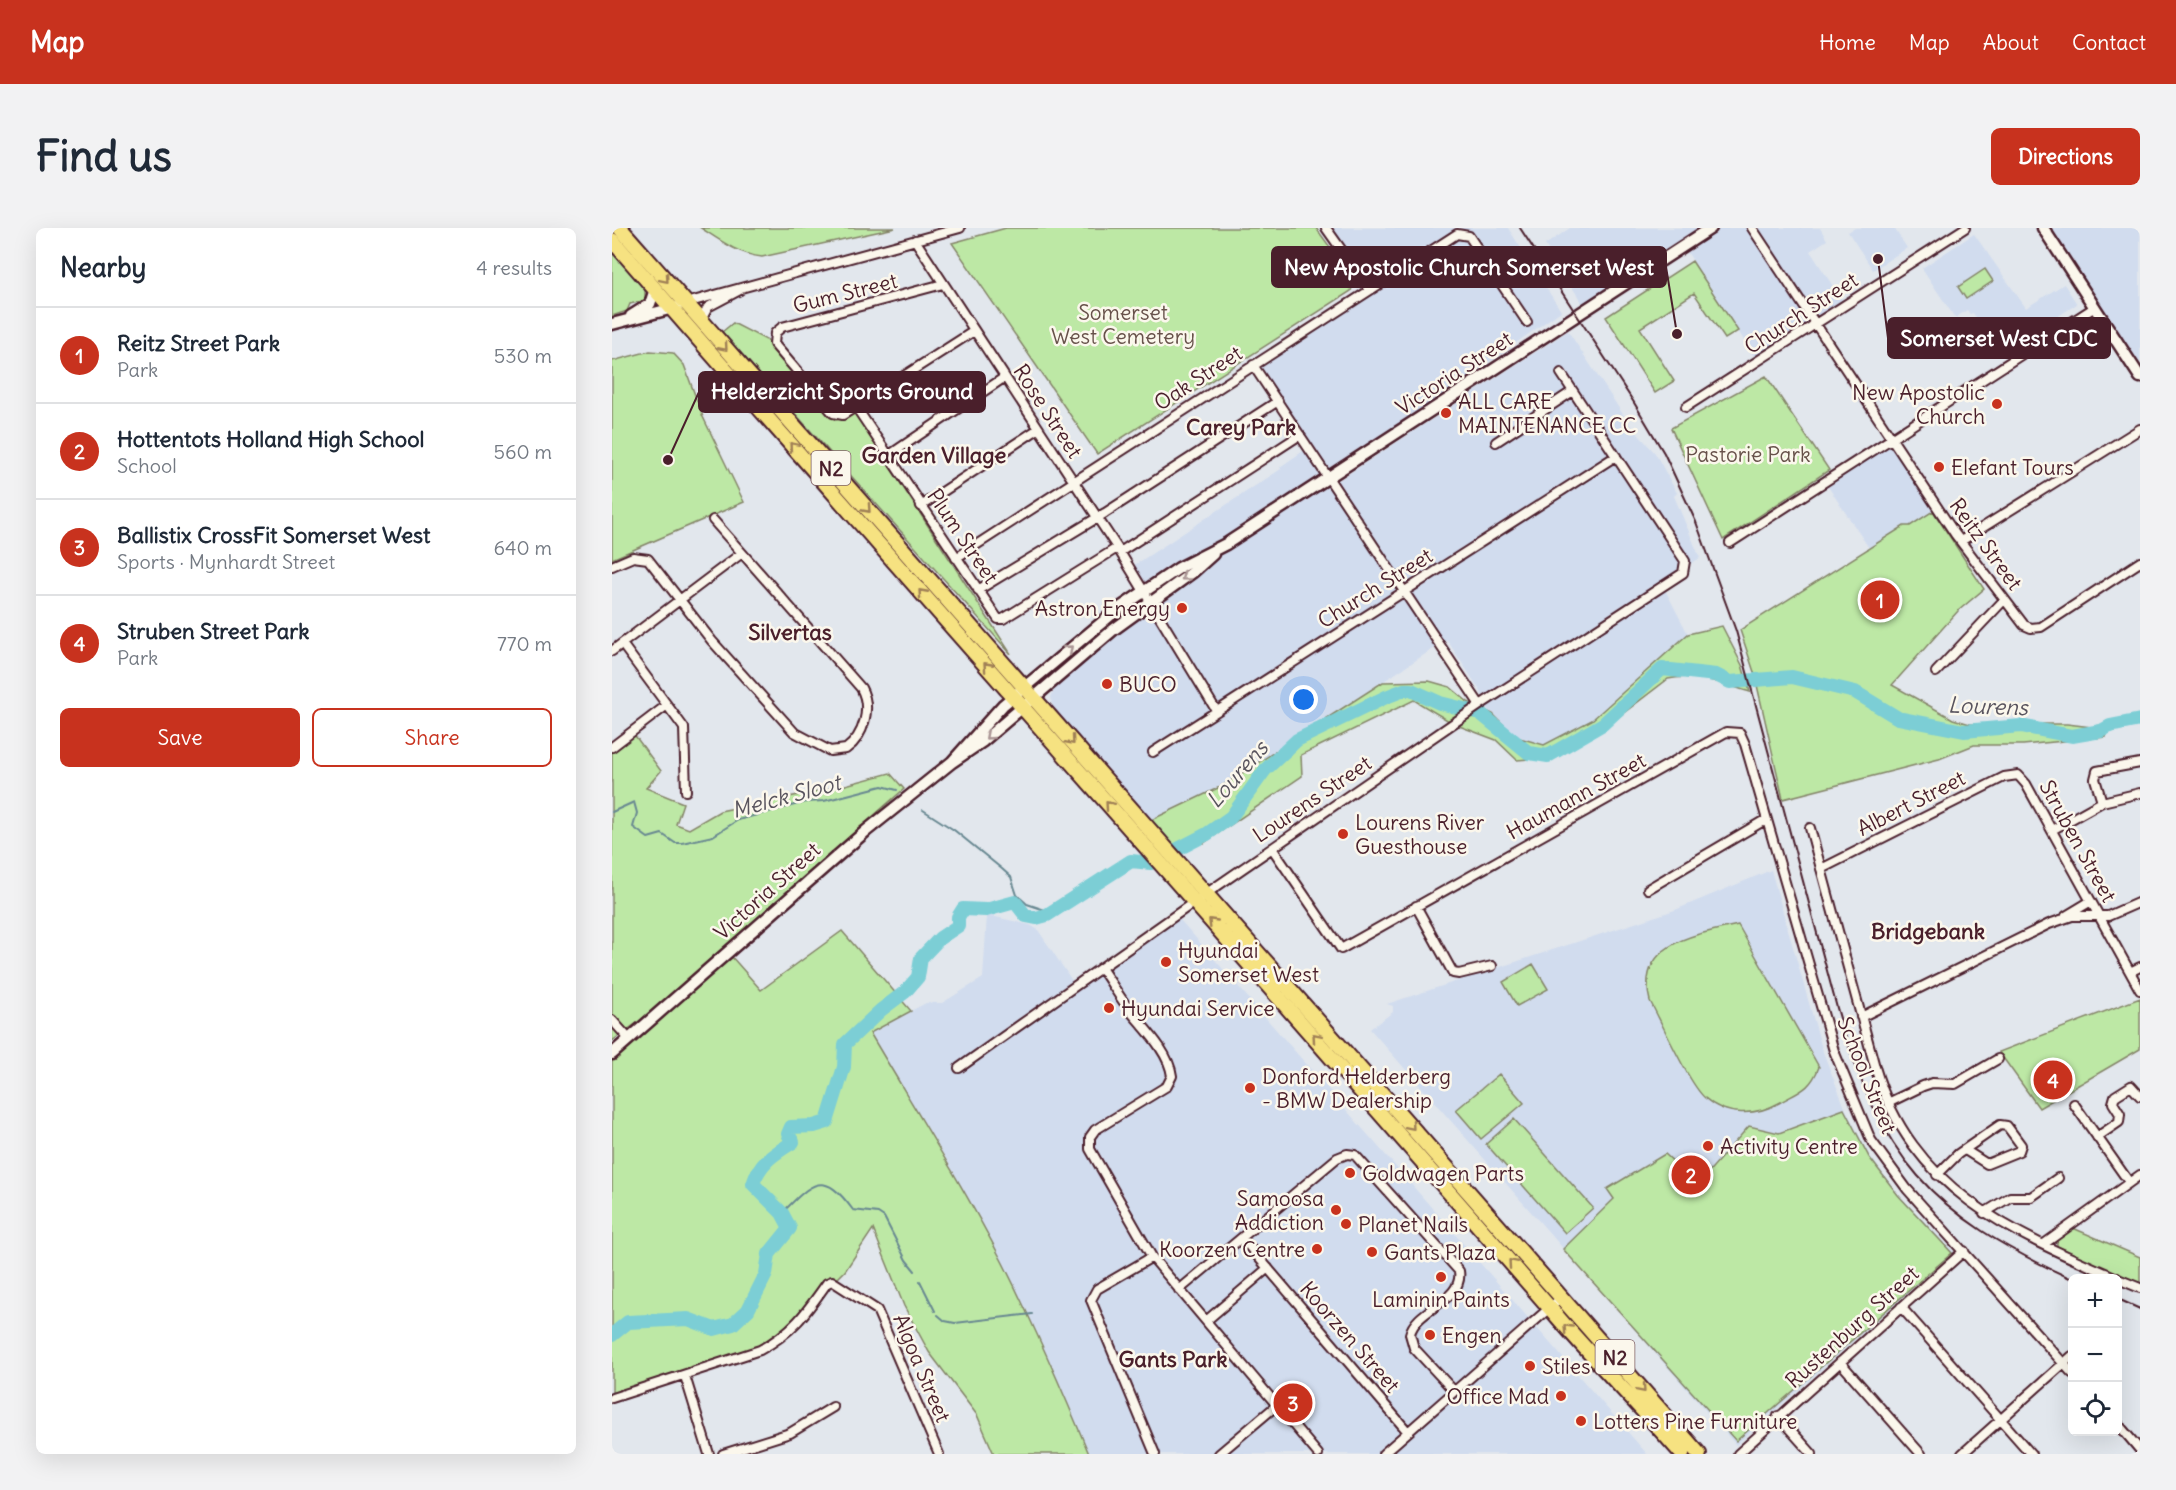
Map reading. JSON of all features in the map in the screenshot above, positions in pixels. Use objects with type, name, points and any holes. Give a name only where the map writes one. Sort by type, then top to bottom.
[{"type":"highway","name":"N2","points":[[620,228],[1024,696],[1160,864],[1312,1033],[1550,1308],[1682,1454]]},
{"type":"highway","name":"N2","points":[[612,240],[1024,696],[1174,856],[1699,1454]]},
{"type":"main road","name":"Victoria Street","points":[[612,1054],[840,852],[952,762],[983,741],[1024,696],[1144,591],[1188,562],[1217,549],[1328,478],[1711,228]]},
{"type":"main road","points":[[2043,228],[2140,377]]},
{"type":"main road","points":[[617,322],[650,304],[655,289]]},
{"type":"main road","points":[[617,322],[672,309],[686,303]]},
{"type":"main road","name":"Victoria Street","points":[[1024,696],[1193,572],[1217,549]]},
{"type":"street","points":[[686,303],[960,228]]},
{"type":"street","points":[[1326,228],[1370,290]]},
{"type":"street","name":"Reitz Street","points":[[1752,228],[1961,541],[2024,625],[2031,628],[2040,627],[2140,562]]},
{"type":"street","name":"Church Street","points":[[1686,407],[1965,228]]},
{"type":"street","name":"Oak Street","points":[[956,558],[1072,481],[1462,233],[1469,236],[1527,322]]},
{"type":"street","name":"Rose Street","points":[[915,240],[1118,550],[1216,710]]},
{"type":"street","points":[[701,321],[704,312],[712,305],[755,283]]},
{"type":"street","name":"Gum Street","points":[[856,407],[843,415],[833,412],[774,344],[775,333],[782,327],[943,284]]},
{"type":"street","points":[[1730,543],[2095,307]]},
{"type":"street","points":[[856,407],[974,331]]},
{"type":"street","points":[[1254,365],[1405,590],[1478,707]]},
{"type":"street","points":[[1561,373],[1616,456]]},
{"type":"street","points":[[888,456],[1005,377]]},
{"type":"street","points":[[1496,442],[1573,391]]},
{"type":"street","points":[[978,590],[1096,518],[1278,401]]},
{"type":"street","name":"Plum Street","points":[[856,407],[995,615],[1004,619],[1118,550]]},
{"type":"street","points":[[921,506],[1038,429]]},
{"type":"street","points":[[1961,541],[2140,429]]},
{"type":"street","points":[[1118,550],[1300,435]]},
{"type":"street","name":"Church Street","points":[[1153,752],[1616,456]]},
{"type":"street","name":"Lourens Street","points":[[959,1068],[1193,902],[1453,724],[1683,573],[1687,566],[1616,456]]},
{"type":"street","points":[[612,566],[640,556],[651,562],[679,600],[799,738],[830,751],[848,748],[860,735],[864,725],[866,698],[861,688],[713,520]]},
{"type":"street","points":[[612,651],[742,553]]},
{"type":"street","points":[[1936,672],[2004,600]]},
{"type":"street","points":[[622,644],[686,734],[686,791]]},
{"type":"street","points":[[612,747],[667,705]]},
{"type":"street","name":"Haumann Street","points":[[1272,848],[1341,950],[1718,737],[1730,731],[1736,732]]},
{"type":"street","name":"School Street","points":[[1736,732],[1743,736],[1765,820],[1827,1029],[1871,1140],[1895,1174],[2068,1368]]},
{"type":"street","points":[[2102,802],[2095,779],[2097,771],[2140,763]]},
{"type":"street","name":"Struben Street","points":[[2018,775],[2022,778],[2052,830],[2140,990]]},
{"type":"street","name":"Albert Street","points":[[1821,869],[2004,777],[2018,775]]},
{"type":"street","points":[[2052,830],[2102,802],[2140,793]]},
{"type":"street","points":[[1648,889],[1765,820]]},
{"type":"street","points":[[1810,828],[1881,1089],[1899,1125],[1937,1176],[1984,1213],[2107,1274]]},
{"type":"street","points":[[1861,1017],[2065,917],[2091,901]]},
{"type":"street","points":[[2065,917],[2108,916],[2140,902]]},
{"type":"street","points":[[1416,906],[1453,973],[1459,975],[1492,966]]},
{"type":"street","points":[[2130,972],[2140,967]]},
{"type":"street","points":[[1101,968],[1132,1013],[1143,1023],[1170,1069],[1171,1080],[1167,1086],[1095,1130],[1089,1145],[1152,1257],[1318,1454]]},
{"type":"street","points":[[612,1020],[629,1039]]},
{"type":"street","points":[[1888,1103],[1923,1086],[1955,1084],[1998,1059]]},
{"type":"street","points":[[2097,1137],[2119,1122],[2120,1114],[2113,1103],[2115,1096],[2131,1086],[2140,1096]]},
{"type":"street","points":[[2044,1244],[2137,1179],[2097,1137],[2074,1104]]},
{"type":"street","points":[[1937,1176],[1965,1149],[2002,1125],[2007,1126],[2021,1145],[2019,1151],[1987,1164],[1965,1149]]},
{"type":"street","points":[[1179,1290],[1337,1158],[1347,1154],[1359,1157],[1459,1271],[1459,1283],[1455,1290],[1414,1324],[1410,1334],[1414,1348],[1454,1391]]},
{"type":"street","points":[[1984,1213],[2010,1197],[2031,1197],[2058,1178]]},
{"type":"street","name":"Koorzen Street","points":[[1242,1238],[1408,1432]]},
{"type":"street","name":"Rustenburg Street","points":[[1738,1454],[1965,1251]]},
{"type":"street","points":[[1152,1257],[1099,1287],[1091,1300],[1155,1454]]},
{"type":"street","points":[[1206,1321],[1268,1268]]},
{"type":"street","name":"Algoa Street","points":[[686,1376],[739,1359],[770,1345],[803,1319],[827,1283],[835,1281],[877,1310],[939,1454]]},
{"type":"street","points":[[2122,1281],[2140,1288]]},
{"type":"street","points":[[1383,1454],[1562,1298]]},
{"type":"street","points":[[1901,1307],[2031,1454]]},
{"type":"street","points":[[1962,1454],[2068,1360]]},
{"type":"street","points":[[1840,1362],[1922,1454]]},
{"type":"street","points":[[612,1398],[686,1376],[709,1454]]},
{"type":"street","points":[[1219,1454],[1277,1405]]},
{"type":"street","points":[[723,1454],[790,1433],[833,1407]]},
{"type":"street","points":[[1779,1416],[1812,1454]]},
{"type":"street","points":[[2122,1429],[2140,1450]]},
{"type":"shaded area","points":[[1326,228],[1508,228],[1561,311],[1328,476],[1333,484],[1568,331],[1630,425],[1655,453],[1677,493],[1674,496],[1700,558],[1661,582],[1688,634],[1592,720],[1544,745],[1516,737],[1488,710],[1481,692],[1447,640],[1222,786],[1151,820],[1054,713],[1051,697],[1055,688],[1153,606],[1130,568],[1281,469],[1280,467],[1309,447],[1257,364],[1369,290]]},
{"type":"shaded area","points":[[1570,228],[1820,228],[1827,240],[1810,251],[1846,306],[1758,362],[1684,247],[1586,309],[1545,245]]},
{"type":"shaded area","points":[[1855,228],[1894,228],[1907,248],[1873,270],[1848,232]]},
{"type":"shaded area","points":[[2044,228],[2140,228],[2140,376]]},
{"type":"shaded area","points":[[1974,234],[2026,308],[2064,284],[2077,304],[2000,354],[1973,313],[1970,314],[1967,310],[1955,318],[1922,268]]},
{"type":"shaded area","points":[[1892,438],[1938,508],[1910,527],[1904,526],[1869,548],[1825,482]]},
{"type":"shaded area","points":[[1771,870],[1823,1052],[1846,1110],[1870,1156],[1899,1195],[1954,1252],[1736,1445],[1370,1029],[1393,1012],[1393,1006],[1387,1004],[1675,910]]},
{"type":"shaded area","points":[[1174,913],[1647,1454],[1089,1454],[1037,1333],[1002,1261],[948,1162],[869,1033],[926,1003],[942,1003],[983,978],[987,915],[1030,925],[1038,930],[1073,982]]},
{"type":"green space","points":[[701,228],[895,228],[762,257],[737,250]]},
{"type":"green space","name":"Somerset West Cemetery","points":[[1006,228],[1316,228],[1354,280],[1351,291],[1097,454],[952,243]]},
{"type":"green space","points":[[612,250],[645,286],[645,305],[642,301],[630,304],[627,311],[612,316]]},
{"type":"green space","points":[[1692,261],[1738,331],[1725,339],[1694,293],[1640,328],[1674,381],[1655,393],[1606,317]]},
{"type":"green space","points":[[1985,269],[1993,281],[1966,299],[1958,287]]},
{"type":"green space","points":[[733,323],[772,343],[836,420],[855,413],[1011,654],[722,332]]},
{"type":"green space","points":[[650,351],[673,353],[684,365],[703,417],[744,502],[612,559],[612,361]]},
{"type":"green space","name":"Pastorie Park","points":[[1766,376],[1829,470],[1723,540],[1671,428]]},
{"type":"green space","points":[[1933,511],[1984,589],[1958,611],[1892,685],[1953,719],[1970,724],[2067,724],[2092,727],[2105,724],[2106,737],[2023,745],[1974,745],[1939,759],[1783,799],[1754,672],[1740,630],[1904,526],[1910,526]]},
{"type":"green space","points":[[1722,626],[1742,665],[1750,692],[1699,678],[1668,679],[1600,731],[1553,757],[1517,760],[1496,740],[1454,724],[1414,700],[1301,755],[1302,776],[1204,843],[1201,841],[1181,854],[1151,820],[1222,786],[1383,682],[1429,681],[1450,687],[1468,702],[1493,714],[1516,737],[1544,745],[1592,720],[1688,634]]},
{"type":"green space","points":[[633,733],[661,771],[646,788],[683,803],[676,824],[689,829],[720,811],[838,787],[890,773],[904,789],[638,1022],[612,1041],[612,748]]},
{"type":"green space","points":[[1738,925],[1819,1067],[1812,1081],[1793,1096],[1761,1110],[1741,1113],[1722,1109],[1713,1104],[1705,1098],[1691,1080],[1650,1001],[1648,981],[1652,966],[1660,954],[1673,945],[1688,938]]},
{"type":"green space","points":[[842,931],[911,1011],[870,1033],[955,1176],[1003,1263],[1048,1357],[1089,1454],[994,1454],[977,1415],[929,1352],[904,1306],[873,1229],[845,1271],[835,1281],[823,1281],[794,1319],[767,1341],[756,1347],[612,1394],[612,1061],[731,956],[761,990]]},
{"type":"green space","points":[[1533,964],[1548,989],[1517,1006],[1503,982]]},
{"type":"green space","points":[[2140,998],[2140,1049],[2039,1108],[1999,1052]]},
{"type":"green space","points":[[1499,1074],[1524,1103],[1481,1139],[1456,1110]]},
{"type":"green space","points":[[1844,1109],[1869,1157],[1898,1195],[1952,1253],[1736,1441],[1563,1249],[1614,1199],[1607,1189],[1665,1154],[1698,1184],[1749,1126],[1779,1133]]},
{"type":"green space","points":[[1514,1119],[1593,1208],[1565,1233],[1486,1144]]},
{"type":"green space","points":[[2073,1228],[2140,1257],[2140,1285],[2122,1277],[2122,1274],[2115,1274],[2057,1248],[2057,1240]]},
{"type":"waterway","name":"Lourens","points":[[612,1335],[628,1322],[688,1319],[714,1329],[733,1324],[748,1310],[766,1274],[769,1254],[790,1228],[782,1213],[753,1184],[756,1176],[768,1159],[793,1142],[788,1134],[791,1127],[814,1126],[827,1122],[844,1067],[845,1044],[881,1010],[905,992],[918,977],[921,958],[940,938],[958,926],[958,917],[963,909],[986,910],[1015,902],[1026,916],[1036,918],[1047,915],[1131,861],[1151,863],[1207,834],[1231,817],[1265,770],[1297,740],[1386,697],[1404,690],[1411,690],[1440,703],[1480,713],[1529,753],[1548,756],[1603,724],[1662,669],[1716,675],[1730,682],[1792,677],[1855,692],[1898,718],[1964,731],[2021,726],[2072,736],[2140,720]]},
{"type":"waterway","name":"Melck Sloot","points":[[612,812],[634,802],[637,813],[633,827],[648,838],[662,834],[675,843],[682,843],[713,836],[738,820],[806,802],[824,801],[882,786],[897,790]]},
{"type":"waterway","name":"Melck Sloot","points":[[923,810],[954,830],[1011,877],[1017,895],[1027,904],[1051,912]]},
{"type":"waterway","points":[[782,1213],[810,1187],[818,1184],[826,1185],[843,1197],[853,1210],[878,1213],[884,1217],[906,1260],[915,1271]]},
{"type":"waterway","points":[[920,1281],[935,1311]]},
{"type":"waterway","points":[[938,1315],[945,1321],[955,1323],[1032,1314]]},
{"type":"railway","points":[[1520,228],[1633,401],[1664,453],[1696,522],[1736,631],[1837,1008],[1872,1105],[1893,1143],[1918,1176],[1947,1205],[1982,1231],[2023,1255],[2068,1277]]},
{"type":"railway","points":[[2122,1301],[2140,1309]]},
{"type":"place","name":"Somerset West CDC","points":[[1878,259]]},
{"type":"place","name":"New Apostolic Church Somerset West","points":[[1677,334]]},
{"type":"place","name":"New Apostolic Church","points":[[1997,404]]},
{"type":"place","name":"ALL CARE MAINTENANCE CC","points":[[1446,413]]},
{"type":"place","name":"Helderzicht Sports Ground","points":[[668,460]]},
{"type":"place","name":"Elefant Tours","points":[[1939,467]]},
{"type":"place","name":"Reitz Street Park","points":[[1880,600]]},
{"type":"place","name":"Astron Energy","points":[[1182,608]]},
{"type":"place","name":"BUCO","points":[[1107,684]]},
{"type":"place","name":"Lourens River Guesthouse","points":[[1343,834]]},
{"type":"place","name":"Hyundai Somerset West","points":[[1166,962]]},
{"type":"place","name":"Hyundai Service","points":[[1109,1008]]},
{"type":"place","name":"Struben Street Park","points":[[2053,1080]]},
{"type":"place","name":"Donford Helderberg - BMW Dealership","points":[[1250,1088]]},
{"type":"place","name":"Activity Centre","points":[[1708,1146]]},
{"type":"place","name":"Goldwagen Parts","points":[[1350,1173]]},
{"type":"place","name":"Hottentots Holland High School","points":[[1691,1175]]},
{"type":"place","name":"Samoosa Addiction","points":[[1336,1210]]},
{"type":"place","name":"Planet Nails","points":[[1346,1224]]},
{"type":"place","name":"Koorzen Centre","points":[[1317,1249]]},
{"type":"place","name":"Gants Plaza","points":[[1372,1252]]},
{"type":"place","name":"Laminin Paints","points":[[1441,1277]]},
{"type":"place","name":"Engen","points":[[1430,1335]]},
{"type":"place","name":"Stiles","points":[[1530,1366]]},
{"type":"place","name":"Office Mad","points":[[1561,1396]]},
{"type":"place","name":"Ballistix CrossFit Somerset West","points":[[1293,1403]]},
{"type":"place","name":"Lotters Pine Furniture","points":[[1581,1421]]},
{"type":"district","name":"Carey Park","points":[[1241,427]]},
{"type":"district","name":"Garden Village","points":[[934,455]]},
{"type":"district","name":"Silvertas","points":[[790,632]]},
{"type":"district","name":"Bridgebank","points":[[1928,931]]},
{"type":"district","name":"Gants Park","points":[[1173,1359]]}]
